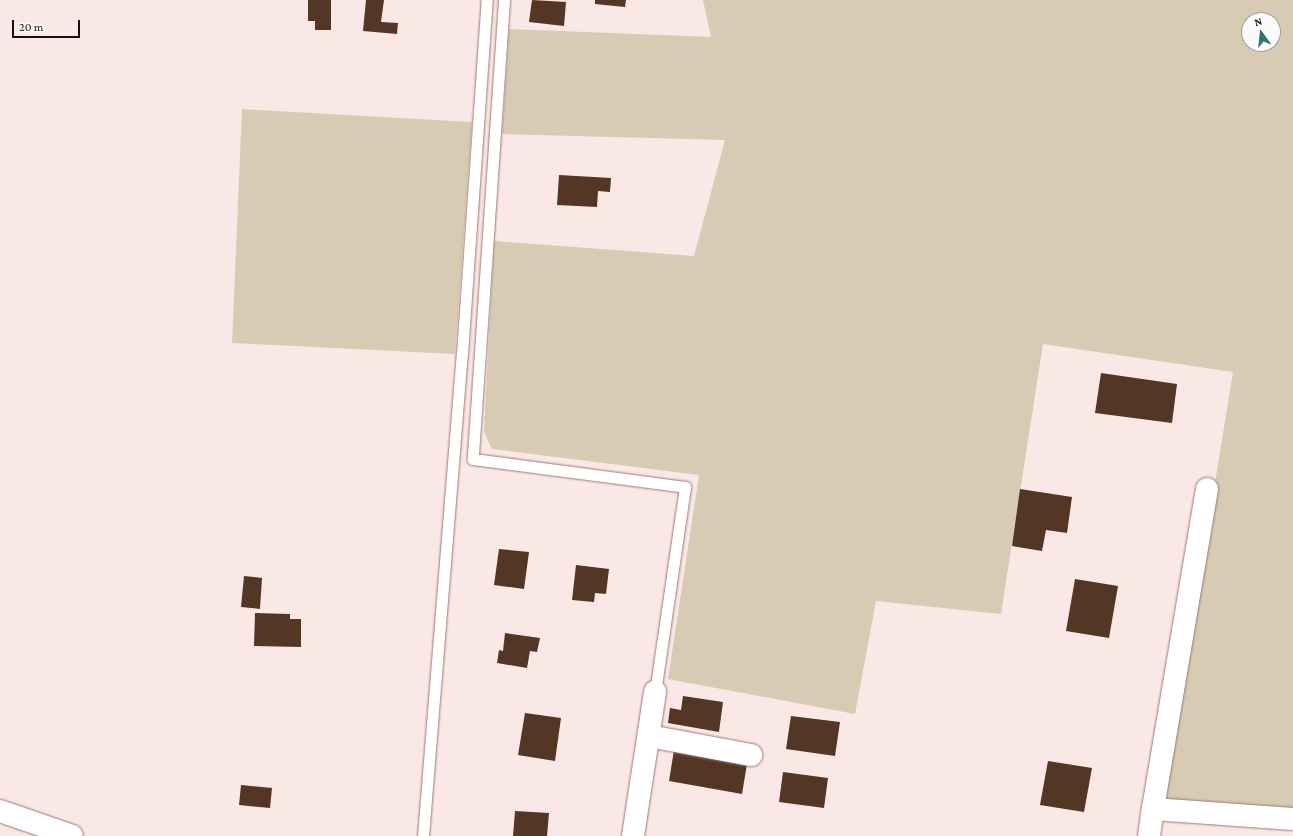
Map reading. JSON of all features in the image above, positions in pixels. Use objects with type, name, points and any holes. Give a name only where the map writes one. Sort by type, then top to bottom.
[{"type":"street","points":[[1149,836],[1207,489]]},
{"type":"street","points":[[634,836],[656,692]]},
{"type":"street","points":[[649,736],[751,755]]},
{"type":"street","points":[[1153,809],[1293,819]]},
{"type":"street","points":[[0,811],[72,836]]},
{"type":"lane","points":[[423,836],[462,354],[487,0]]},
{"type":"lane","points":[[504,0],[473,459],[685,487],[656,692]]},
{"type":"shaded area","points":[[703,0],[1293,0],[1293,810],[1163,802],[1233,372],[1043,344],[1001,614],[876,601],[855,714],[668,679],[699,475],[492,449],[484,432],[494,241],[694,256],[725,140],[502,134],[509,29],[711,37]]},
{"type":"shaded area","points":[[242,109],[472,122],[455,354],[232,343]]},
{"type":"building","points":[[308,0],[331,0],[331,30],[315,30],[315,21],[308,21]]},
{"type":"building","points":[[366,0],[384,0],[381,22],[398,23],[397,34],[363,31]]},
{"type":"building","points":[[532,0],[566,2],[564,26],[529,22]]},
{"type":"building","points":[[595,0],[626,0],[625,7],[595,4]]},
{"type":"building","points":[[559,175],[611,178],[610,192],[598,191],[597,207],[557,205]]},
{"type":"building","points":[[1101,373],[1177,384],[1172,423],[1095,413]]},
{"type":"building","points":[[1020,489],[1072,497],[1067,533],[1046,530],[1042,551],[1012,546]]},
{"type":"building","points":[[499,549],[529,552],[524,589],[494,585]]},
{"type":"building","points":[[576,565],[609,569],[606,594],[595,593],[594,602],[572,600]]},
{"type":"building","points":[[244,576],[262,578],[260,609],[241,607]]},
{"type":"building","points":[[1075,579],[1118,586],[1109,638],[1066,631]]},
{"type":"building","points":[[255,613],[290,614],[290,619],[301,619],[301,647],[254,646]]},
{"type":"building","points":[[505,633],[540,638],[537,652],[530,651],[527,668],[497,663],[499,650],[503,651]]},
{"type":"building","points":[[683,696],[723,702],[719,732],[668,723],[670,708],[681,710]]},
{"type":"building","points":[[525,713],[561,718],[555,761],[518,755]]},
{"type":"building","points":[[791,716],[840,722],[835,756],[786,749]]},
{"type":"building","points":[[674,750],[747,764],[742,794],[669,781]]},
{"type":"building","points":[[1048,761],[1092,768],[1084,812],[1040,805]]},
{"type":"building","points":[[783,772],[828,778],[824,808],[779,802]]},
{"type":"building","points":[[241,785],[272,788],[270,808],[239,805]]},
{"type":"building","points":[[515,811],[549,813],[547,836],[513,836]]}]
